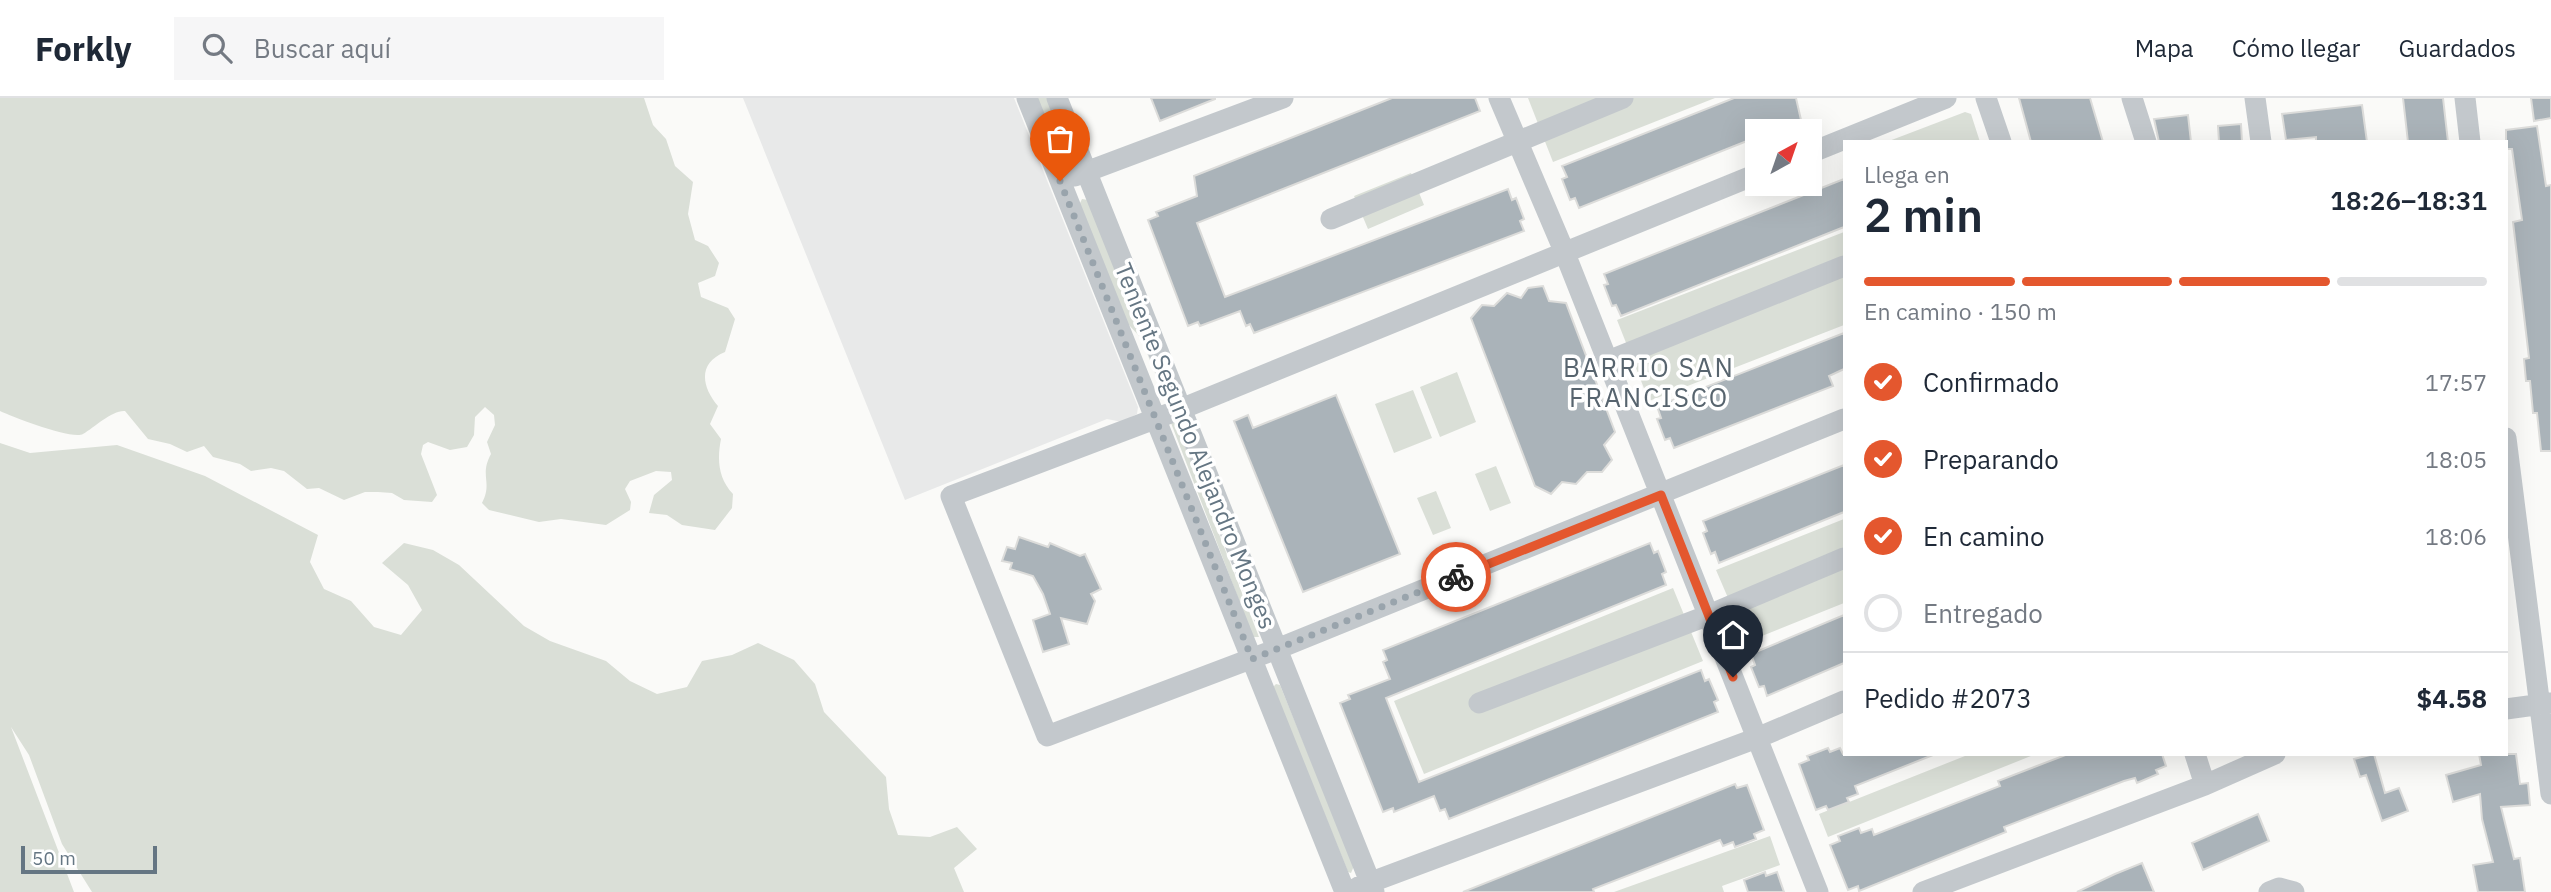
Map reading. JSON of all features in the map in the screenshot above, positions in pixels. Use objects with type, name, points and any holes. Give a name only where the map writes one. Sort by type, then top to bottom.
[{"type":"street","name":"Teniente Segundo Alejandro Monges","points":[[1027,98],[1346,892]]},
{"type":"street","name":"Teniente Segundo Alejandro Monges","points":[[1057,98],[1372,887]]},
{"type":"street","points":[[1060,181],[1283,98]]},
{"type":"street","points":[[1500,98],[1564,251],[1818,892]]},
{"type":"street","points":[[1331,219],[1623,98]]},
{"type":"street","points":[[1822,147],[1919,103],[1946,98]]},
{"type":"street","points":[[1986,98],[2000,140]]},
{"type":"street","points":[[2134,98],[2145,140]]},
{"type":"street","points":[[2255,98],[2261,140]]},
{"type":"street","points":[[2465,98],[2470,140]]},
{"type":"street","points":[[1745,179],[1156,419],[951,496],[1047,736],[1252,659],[1843,419]]},
{"type":"street","points":[[1608,361],[1843,266]]},
{"type":"street","points":[[2508,466],[2545,704],[2551,794]]},
{"type":"street","points":[[1479,703],[1709,615],[1843,558]]},
{"type":"street","points":[[1346,892],[1372,887],[1843,701]]},
{"type":"street","points":[[2508,709],[2545,704]]},
{"type":"street","points":[[2196,756],[2205,785]]},
{"type":"street","points":[[1923,892],[2205,785],[2270,756]]},
{"type":"street","points":[[2269,892],[2279,888],[2294,892]]},
{"type":"shaded area","points":[[0,98],[644,98],[653,125],[666,139],[675,166],[693,182],[688,214],[695,240],[708,246],[719,263],[715,276],[698,283],[701,297],[728,308],[735,319],[725,352],[710,362],[705,376],[708,391],[718,406],[710,424],[721,439],[720,468],[724,481],[733,494],[732,508],[715,530],[682,525],[667,515],[649,513],[654,495],[672,480],[671,472],[656,471],[630,481],[625,489],[631,502],[630,510],[606,525],[561,519],[539,522],[489,510],[482,503],[486,490],[486,468],[491,454],[487,442],[495,425],[494,415],[485,407],[475,417],[474,435],[467,447],[450,450],[428,442],[423,445],[421,454],[437,495],[432,502],[404,500],[392,493],[378,492],[365,492],[344,500],[319,488],[307,489],[284,471],[271,468],[251,471],[240,464],[213,457],[204,446],[187,452],[170,444],[148,439],[125,411],[115,413],[83,434],[77,435],[42,427],[0,411]]},
{"type":"shaded area","points":[[743,98],[1014,98],[1138,407],[1137,414],[1122,422],[1107,419],[905,500]]},
{"type":"shaded area","points":[[1037,98],[1048,98],[1075,165],[1067,170]]},
{"type":"shaded area","points":[[1528,98],[1715,98],[1553,162]]},
{"type":"shaded area","points":[[1965,112],[1971,114],[1979,140],[1892,140]]},
{"type":"shaded area","points":[[1411,173],[1424,205],[1368,229],[1354,196]]},
{"type":"shaded area","points":[[1082,199],[1088,200],[1163,393],[1141,338],[1128,324],[1079,205]]},
{"type":"shaded area","points":[[1843,232],[1843,325],[1649,401],[1617,320]]},
{"type":"shaded area","points":[[1457,372],[1476,422],[1440,437],[1420,387]]},
{"type":"shaded area","points":[[1413,390],[1432,438],[1394,453],[1375,404]]},
{"type":"shaded area","points":[[1171,423],[1176,423],[1259,637],[1253,637]]},
{"type":"shaded area","points":[[0,443],[30,453],[117,445],[205,476],[318,535],[310,562],[324,589],[351,601],[374,627],[401,635],[422,610],[408,585],[382,563],[404,543],[433,550],[459,565],[524,626],[550,641],[606,661],[630,681],[657,694],[687,687],[702,661],[732,655],[758,643],[794,660],[815,684],[824,712],[886,777],[889,809],[898,835],[930,837],[957,827],[977,849],[954,868],[964,892],[92,892],[62,844],[29,755],[11,727],[74,892],[0,892]]},
{"type":"shaded area","points":[[1496,466],[1511,503],[1490,511],[1475,474]]},
{"type":"shaded area","points":[[1436,491],[1451,528],[1433,535],[1417,498]]},
{"type":"shaded area","points":[[1843,519],[1843,603],[1747,642],[1716,570]]},
{"type":"shaded area","points":[[1673,588],[1703,661],[1424,774],[1394,701]]},
{"type":"shaded area","points":[[1280,685],[1354,866],[1351,873],[1348,872],[1273,687]]},
{"type":"shaded area","points":[[1965,756],[2031,756],[1828,837],[1819,814]]},
{"type":"shaded area","points":[[1770,836],[1780,865],[1722,886],[1724,892],[1614,892]]},
{"type":"building","points":[[1151,98],[1215,98],[1215,99],[1160,121]]},
{"type":"building","points":[[1392,98],[1475,98],[1480,111],[1197,223],[1225,297],[1508,189],[1512,200],[1516,198],[1524,219],[1520,221],[1524,231],[1254,333],[1250,324],[1246,326],[1240,311],[1200,326],[1198,322],[1188,326],[1148,220],[1158,216],[1156,212],[1197,196],[1194,176]]},
{"type":"building","points":[[1734,98],[1796,98],[1801,119],[1745,119],[1745,142],[1579,208],[1575,198],[1570,200],[1562,179],[1567,177],[1562,166]]},
{"type":"building","points":[[2019,98],[2090,98],[2102,140],[2030,140]]},
{"type":"building","points":[[2403,98],[2443,98],[2448,140],[2408,140]]},
{"type":"building","points":[[2531,98],[2551,98],[2551,118],[2534,121]]},
{"type":"building","points":[[2362,105],[2367,140],[2316,140],[2316,137],[2286,140],[2282,114]]},
{"type":"building","points":[[2188,115],[2191,140],[2159,140],[2154,119]]},
{"type":"building","points":[[2241,124],[2242,140],[2219,140],[2218,126]]},
{"type":"building","points":[[2537,126],[2546,186],[2551,185],[2551,451],[2541,451],[2537,413],[2533,413],[2530,381],[2526,381],[2524,359],[2529,358],[2513,222],[2522,220],[2512,149],[2508,149],[2506,130]]},
{"type":"building","points":[[1843,179],[1843,227],[1621,316],[1616,305],[1612,306],[1604,285],[1608,284],[1604,274],[1801,196],[1822,196],[1822,188]]},
{"type":"building","points":[[1543,286],[1549,301],[1566,303],[1615,432],[1604,445],[1612,460],[1602,472],[1587,472],[1576,484],[1562,482],[1551,494],[1535,486],[1471,318],[1482,305],[1494,306],[1507,293],[1521,298],[1528,288]]},
{"type":"building","points":[[1843,333],[1843,369],[1829,376],[1833,386],[1674,448],[1670,438],[1665,440],[1657,419],[1661,418],[1657,406]]},
{"type":"building","points":[[1336,395],[1400,554],[1303,592],[1234,421],[1248,415],[1253,428]]},
{"type":"building","points":[[1843,465],[1843,512],[1719,563],[1715,552],[1711,554],[1703,533],[1707,531],[1703,521]]},
{"type":"building","points":[[1019,537],[1048,547],[1050,543],[1080,556],[1085,554],[1101,589],[1091,594],[1095,601],[1087,624],[1061,618],[1069,644],[1043,652],[1033,620],[1050,614],[1043,594],[1033,576],[1010,569],[1012,563],[1002,561],[1007,547],[1015,549]]},
{"type":"building","points":[[1650,543],[1654,553],[1658,551],[1666,572],[1662,574],[1666,585],[1386,698],[1419,782],[1701,670],[1705,681],[1709,679],[1718,700],[1714,702],[1718,712],[1449,819],[1445,809],[1440,811],[1434,796],[1394,812],[1393,808],[1383,812],[1340,703],[1350,699],[1348,695],[1390,679],[1383,662],[1387,660],[1383,650]]},
{"type":"building","points":[[1843,615],[1843,663],[1767,696],[1764,686],[1759,687],[1751,667],[1755,665],[1751,654]]},
{"type":"building","points":[[1828,748],[1830,752],[1840,748],[1843,756],[1930,756],[1855,786],[1858,794],[1847,798],[1849,802],[1828,810],[1826,806],[1816,810],[1799,764],[1809,760],[1807,756]]},
{"type":"building","points":[[2516,754],[2520,784],[2528,783],[2530,805],[2501,807],[2514,859],[2520,858],[2525,892],[2478,892],[2473,865],[2493,862],[2482,819],[2480,794],[2453,802],[2446,775],[2481,765],[2479,756]]},
{"type":"building","points":[[2063,756],[2163,756],[2166,766],[2156,770],[2158,774],[2137,783],[2135,778],[2124,781],[2004,827],[2006,832],[1859,891],[1858,886],[1848,890],[1830,845],[1840,841],[1838,836],[1859,828],[1861,833],[1872,829],[1874,835],[2000,786],[1998,781]]},
{"type":"building","points":[[2375,756],[2385,793],[2399,788],[2408,811],[2382,821],[2366,775],[2360,777],[2354,759]]},
{"type":"building","points":[[1735,784],[1737,788],[1747,785],[1764,830],[1754,834],[1756,839],[1735,847],[1733,842],[1723,846],[1720,840],[1593,889],[1594,892],[1463,892]]},
{"type":"building","points":[[2258,814],[2269,841],[2203,870],[2192,843]]},
{"type":"building","points":[[2142,863],[2154,892],[2077,892],[2115,874]]},
{"type":"building","points":[[1765,872],[1766,876],[1777,872],[1784,892],[1748,892],[1744,880]]},
{"type":"way so far","points":[[1060,181],[1252,659],[1456,577]]},
{"type":"district","name":"BARRIO SAN FRANCISCO","points":[[1649,383]]},
{"type":"route","points":[[1456,577],[1661,495],[1733,677]]}]
